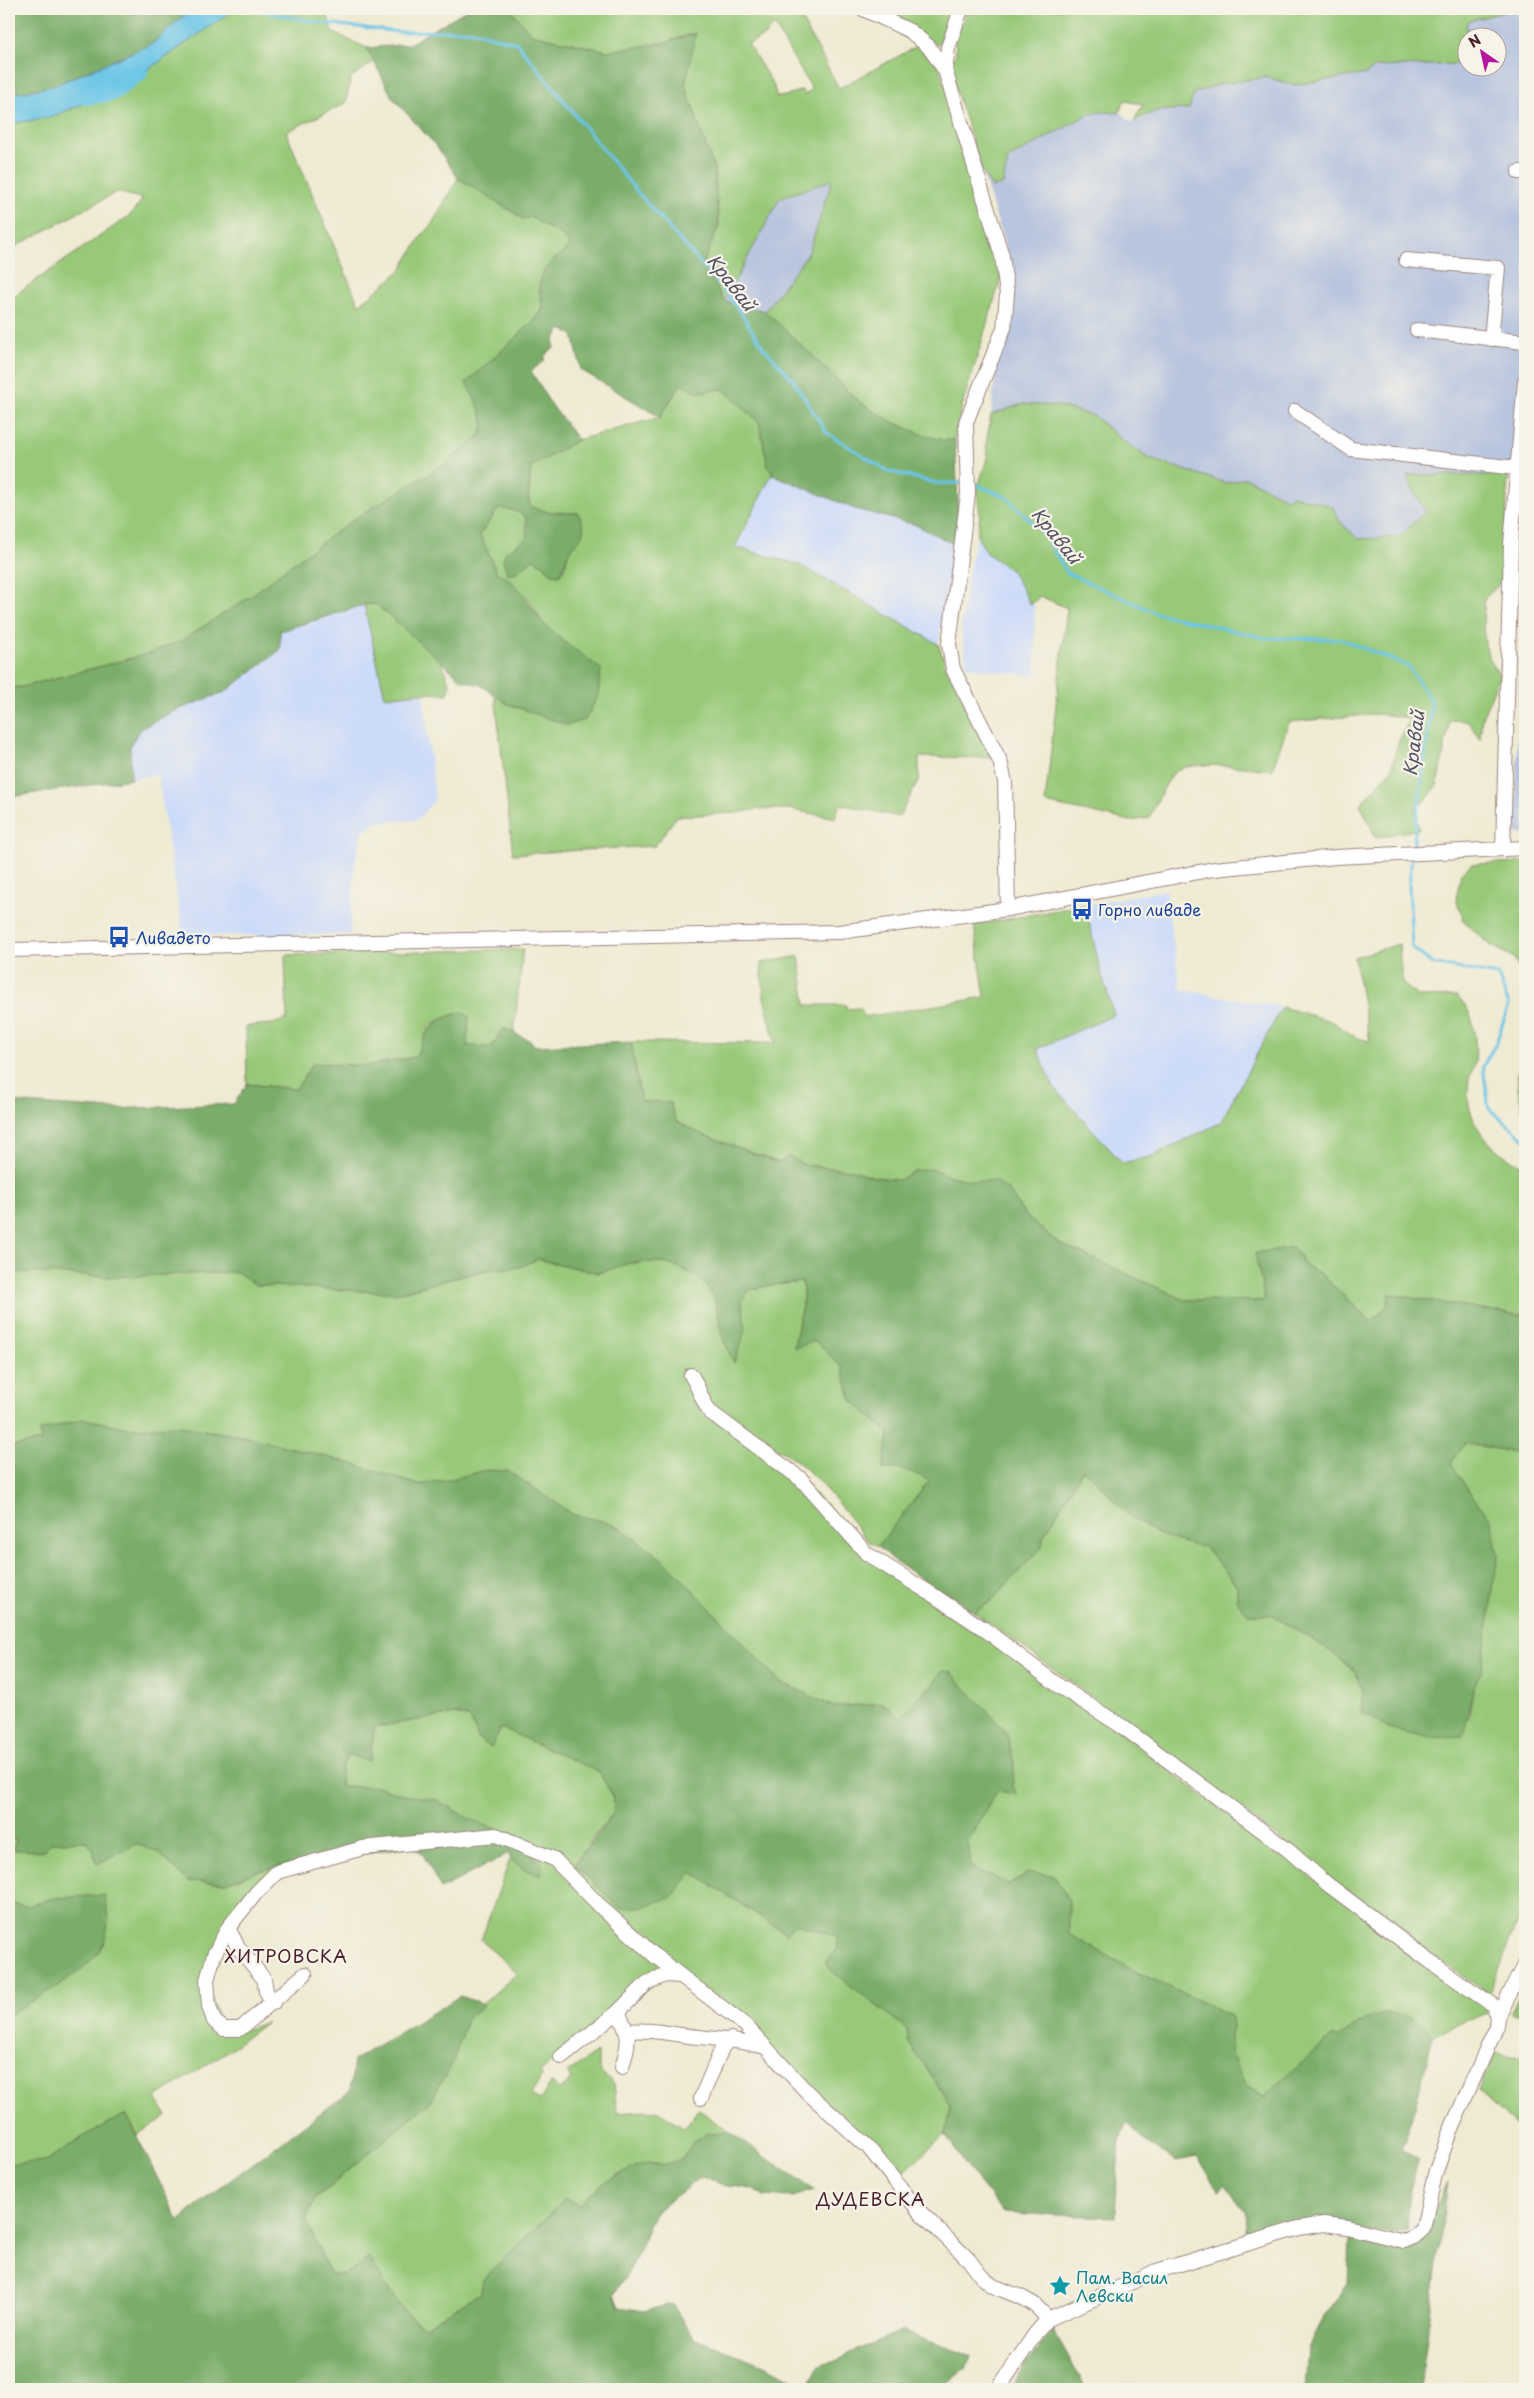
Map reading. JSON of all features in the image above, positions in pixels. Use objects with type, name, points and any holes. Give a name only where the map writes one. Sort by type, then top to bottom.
[{"type":"street","points":[[863,9],[910,31],[928,46],[945,70],[1002,256],[1007,294],[1004,328],[966,422],[968,494],[949,644],[953,669],[1000,762],[1005,782],[1008,909]]},
{"type":"street","points":[[945,70],[948,48],[961,9]]},
{"type":"street","points":[[1406,260],[1498,268],[1491,338]]},
{"type":"street","points":[[1417,330],[1525,342]]},
{"type":"street","points":[[1502,849],[1507,750],[1506,654],[1516,468],[1525,381]]},
{"type":"street","points":[[1295,411],[1351,449],[1516,468]]},
{"type":"street","points":[[9,950],[839,932],[1008,909],[1214,869],[1336,857],[1525,848]]},
{"type":"street","points":[[691,1375],[710,1412],[755,1446],[782,1463],[801,1479],[867,1554],[984,1629],[1059,1686],[1123,1727],[1288,1850],[1326,1884],[1428,1960],[1494,2006],[1498,2017]]},
{"type":"street","points":[[305,1974],[240,2029],[224,2029],[214,2021],[209,2006],[207,1980],[214,1955],[228,1928],[256,1893],[277,1872],[363,1848],[496,1835],[554,1859],[604,1910],[681,1976],[744,2025],[808,2093],[868,2147],[919,2211],[969,2260],[981,2276],[993,2286],[1023,2298],[1034,2305],[1048,2319]]},
{"type":"street","points":[[228,1928],[238,1947],[264,1979],[266,1991],[273,2003]]},
{"type":"street","points":[[998,2389],[1048,2319],[1157,2271],[1299,2228],[1324,2224],[1347,2227],[1404,2241],[1414,2237],[1423,2229],[1438,2166],[1458,2113],[1497,2026],[1498,2017],[1525,1963]]},
{"type":"street","points":[[561,2057],[618,2012],[647,1982],[665,1975],[681,1976]]},
{"type":"street","points":[[618,2012],[627,2031],[629,2042],[622,2067]]},
{"type":"street","points":[[627,2031],[650,2029],[688,2036],[731,2039],[765,2047]]},
{"type":"street","points":[[701,2098],[723,2046],[731,2039]]},
{"type":"shaded area","points":[[1507,9],[1525,9],[1525,476],[1407,475],[1415,494],[1426,510],[1399,537],[1358,539],[1340,522],[1332,506],[1292,495],[1288,499],[1246,478],[1226,483],[1150,459],[1123,441],[1022,404],[991,415],[996,368],[1010,320],[1011,265],[982,171],[992,188],[1003,184],[1008,159],[1089,114],[1120,112],[1132,122],[1140,120],[1156,111],[1189,108],[1194,93],[1221,84],[1266,77],[1294,85],[1366,74],[1376,67],[1456,64],[1456,78],[1506,78],[1506,28],[1467,28],[1467,21],[1505,12]]},
{"type":"shaded area","points":[[832,180],[809,252],[765,311],[724,301],[780,198]]},
{"type":"shaded area","points":[[772,474],[855,509],[916,525],[955,545],[938,644],[800,565],[735,548]]},
{"type":"shaded area","points":[[1525,476],[1525,835],[1515,833]]},
{"type":"shaded area","points":[[977,536],[987,553],[1012,571],[1031,604],[1034,601],[1036,676],[967,667],[961,627],[968,575]]},
{"type":"shaded area","points":[[364,605],[385,697],[423,693],[435,800],[417,820],[376,822],[363,831],[355,861],[350,934],[183,936],[158,775],[131,779],[130,745],[141,729],[172,712],[279,632]]},
{"type":"shaded area","points":[[1165,890],[1181,990],[1282,1007],[1220,1123],[1150,1157],[1122,1163],[1053,1086],[1037,1048],[1113,1015],[1085,905]]},
{"type":"green space","points":[[9,9],[192,9],[152,44],[53,86],[9,95]]},
{"type":"green space","points":[[235,9],[326,9],[332,32],[367,48],[374,62],[351,77],[346,103],[286,132],[359,305],[400,271],[424,232],[429,229],[458,178],[523,219],[530,217],[563,236],[570,244],[538,285],[543,308],[538,317],[466,383],[480,409],[484,425],[479,437],[444,465],[289,566],[251,596],[181,641],[147,654],[22,687],[9,688],[9,299],[129,216],[143,199],[117,192],[9,250],[9,124],[51,117],[103,96],[142,74]]},
{"type":"green space","points":[[468,9],[510,9],[531,34],[607,51],[663,43],[696,33],[685,85],[714,169],[719,225],[703,264],[724,301],[765,311],[861,403],[876,413],[911,430],[943,440],[955,440],[959,522],[955,545],[916,525],[855,509],[772,474],[771,469],[768,467],[759,422],[723,389],[697,392],[681,384],[660,417],[581,370],[573,335],[561,329],[554,340],[554,348],[545,355],[544,361],[531,371],[548,400],[578,440],[531,467],[528,498],[531,507],[549,512],[578,513],[582,521],[583,532],[567,556],[559,575],[552,574],[544,565],[533,559],[516,573],[507,573],[503,560],[506,552],[527,538],[526,517],[516,511],[499,508],[480,534],[497,573],[506,577],[520,590],[546,626],[601,669],[598,696],[585,720],[567,725],[508,704],[480,685],[462,680],[376,604],[364,605],[280,631],[280,650],[225,692],[172,712],[141,729],[130,745],[131,779],[9,797],[9,688],[22,687],[147,654],[181,641],[251,596],[360,515],[444,465],[479,437],[484,425],[480,409],[466,383],[538,317],[543,308],[540,294],[541,277],[553,260],[565,251],[570,244],[563,236],[530,217],[524,219],[458,178],[436,146],[392,97],[367,48],[409,44]]},
{"type":"green space","points":[[510,9],[796,9],[839,88],[921,44],[940,69],[1001,278],[960,413],[955,440],[943,440],[911,430],[876,413],[861,403],[765,311],[809,252],[832,180],[780,198],[724,301],[703,264],[719,225],[714,169],[685,85],[695,33],[663,43],[608,51],[531,34]],"holes":[[[774,25],[812,89],[805,95],[802,90],[776,97],[774,86],[748,44],[764,36]]]},
{"type":"green space","points":[[867,9],[954,9],[938,45]]},
{"type":"green space","points":[[967,9],[1507,9],[1505,12],[1467,21],[1467,28],[1456,28],[1456,64],[1376,67],[1366,74],[1294,85],[1266,77],[1221,84],[1194,93],[1189,109],[1156,111],[1134,121],[1143,104],[1124,101],[1119,113],[1101,112],[1089,114],[1008,159],[1003,184],[992,188],[982,171],[949,69],[956,54],[955,39]]},
{"type":"green space","points":[[681,384],[697,392],[723,389],[759,422],[768,467],[771,469],[772,474],[735,547],[800,565],[938,644],[948,671],[993,758],[919,757],[919,780],[899,817],[840,804],[835,818],[789,809],[759,809],[736,813],[677,816],[655,846],[513,854],[495,695],[508,704],[567,725],[585,720],[598,696],[544,625],[527,597],[497,574],[480,534],[499,508],[516,511],[526,516],[527,538],[516,545],[528,563],[533,559],[544,565],[552,574],[564,570],[578,513],[549,512],[531,507],[529,493],[531,467],[578,440],[660,417]]},
{"type":"green space","points":[[1022,404],[1059,406],[1094,416],[1123,441],[1150,459],[1226,483],[1246,478],[1288,499],[1291,495],[1332,506],[1340,522],[1358,539],[1399,537],[1426,511],[1415,494],[1407,475],[1508,475],[1503,581],[1485,598],[1483,619],[1486,648],[1500,675],[1482,718],[1480,739],[1468,721],[1450,720],[1437,786],[1426,800],[1415,809],[1419,829],[1376,838],[1360,804],[1391,770],[1398,743],[1410,718],[1378,714],[1289,722],[1272,770],[1207,765],[1183,768],[1176,771],[1165,786],[1149,818],[1131,821],[1045,803],[1067,608],[1040,596],[1031,605],[1012,571],[987,553],[977,536],[980,515],[977,490],[988,455],[986,444],[991,415]]},
{"type":"green space","points":[[376,604],[441,661],[450,685],[448,694],[418,693],[385,697],[364,605]]},
{"type":"green space","points":[[1525,862],[1525,983],[1514,958],[1487,943],[1464,921],[1456,899],[1461,873],[1472,864]]},
{"type":"green space","points":[[1085,905],[1100,969],[1114,1015],[1037,1049],[1053,1086],[1122,1163],[1150,1157],[1220,1123],[1282,1007],[1331,1021],[1357,1038],[1370,1041],[1354,957],[1399,944],[1402,983],[1419,997],[1457,996],[1469,1012],[1474,1029],[1476,1057],[1470,1077],[1468,1095],[1474,1121],[1490,1143],[1500,1152],[1525,1167],[1525,1316],[1390,1294],[1387,1306],[1372,1322],[1322,1275],[1305,1264],[1265,1301],[1185,1300],[1058,1243],[1024,1214],[1010,1192],[995,1181],[974,1181],[954,1177],[932,1169],[914,1171],[899,1180],[875,1177],[852,1170],[804,1165],[789,1156],[780,1163],[701,1134],[676,1121],[670,1103],[641,1101],[631,1042],[775,1043],[764,997],[761,963],[799,956],[806,1005],[846,1005],[846,1009],[860,1008],[865,1017],[985,997],[974,925]]},
{"type":"green space","points":[[523,949],[514,1033],[504,1028],[491,1047],[466,1046],[469,1017],[441,1018],[430,1026],[415,1057],[367,1066],[313,1063],[296,1089],[247,1084],[246,1026],[272,1024],[287,1019],[285,955]]},
{"type":"green space","points":[[462,1012],[469,1017],[467,1046],[491,1047],[504,1028],[531,1041],[535,1046],[631,1042],[641,1101],[670,1103],[676,1121],[701,1134],[773,1161],[780,1163],[789,1156],[804,1165],[852,1170],[875,1177],[899,1180],[914,1171],[932,1169],[954,1177],[974,1181],[995,1181],[1010,1192],[1024,1214],[1058,1243],[1185,1300],[1265,1301],[1255,1253],[1293,1247],[1305,1264],[1322,1275],[1371,1322],[1387,1306],[1389,1294],[1525,1316],[1525,1454],[1465,1443],[1451,1462],[1469,1492],[1491,1519],[1498,1555],[1481,1674],[1474,1686],[1463,1736],[1431,1738],[1390,1729],[1362,1712],[1363,1691],[1355,1671],[1325,1647],[1271,1615],[1248,1614],[1237,1601],[1237,1586],[1205,1547],[1187,1544],[1170,1538],[1153,1531],[1137,1521],[1083,1469],[1043,1537],[1042,1547],[989,1603],[974,1612],[896,1562],[878,1546],[929,1481],[907,1471],[883,1469],[889,1433],[852,1400],[842,1367],[815,1341],[794,1348],[803,1300],[803,1282],[772,1285],[749,1290],[742,1301],[746,1330],[734,1363],[724,1341],[715,1299],[700,1278],[678,1267],[659,1262],[630,1263],[598,1273],[537,1259],[520,1267],[486,1270],[397,1293],[256,1285],[237,1272],[114,1277],[24,1272],[9,1276],[9,1102],[112,1109],[234,1104],[247,1084],[296,1089],[313,1063],[367,1066],[415,1057],[432,1027],[451,1015]]},
{"type":"green space","points":[[1525,1052],[1525,1124],[1518,1088],[1518,1071],[1522,1070]]},
{"type":"green space","points":[[537,1259],[598,1273],[630,1263],[659,1262],[678,1267],[700,1278],[715,1299],[724,1341],[734,1362],[745,1330],[742,1301],[749,1290],[772,1285],[803,1282],[803,1300],[794,1347],[815,1341],[842,1367],[852,1400],[889,1433],[897,1468],[913,1471],[929,1481],[878,1546],[868,1541],[823,1486],[808,1471],[781,1451],[769,1448],[870,1550],[1089,1706],[1150,1756],[1480,2001],[1489,2013],[1465,2020],[1433,2037],[1426,2028],[1388,2013],[1358,2023],[1338,2037],[1333,2035],[1264,2097],[1246,2086],[1231,2054],[1232,2016],[1134,1971],[1068,1934],[1069,1901],[1029,1873],[1008,1884],[971,1867],[968,1841],[997,1791],[1017,1794],[1013,1786],[1014,1762],[1006,1732],[979,1704],[942,1672],[901,1719],[883,1703],[834,1707],[779,1681],[667,1563],[622,1529],[599,1520],[574,1515],[508,1471],[418,1485],[343,1461],[252,1438],[180,1426],[128,1428],[84,1419],[39,1431],[41,1441],[9,1447],[9,1276],[24,1272],[114,1277],[237,1272],[256,1285],[397,1293],[486,1270],[520,1267]]},
{"type":"green space","points":[[84,1419],[128,1428],[180,1426],[252,1438],[343,1461],[418,1485],[448,1480],[486,1470],[508,1471],[574,1515],[599,1520],[622,1529],[667,1563],[779,1681],[834,1707],[883,1703],[901,1718],[928,1687],[930,1688],[942,1671],[951,1672],[1006,1732],[1014,1762],[1013,1786],[1017,1794],[997,1791],[968,1841],[971,1867],[1008,1884],[1029,1873],[1054,1875],[1069,1901],[1069,1934],[1134,1971],[1232,2016],[1231,2054],[1246,2086],[1264,2097],[1333,2035],[1338,2037],[1374,2016],[1399,2014],[1422,2025],[1433,2037],[1412,2120],[1401,2149],[1419,2160],[1410,2189],[1407,2229],[1393,2234],[1297,2224],[1246,2230],[1245,2211],[1224,2184],[1219,2190],[1196,2157],[1177,2161],[1150,2146],[1126,2122],[1119,2144],[1115,2217],[1004,2213],[972,2174],[945,2135],[950,2106],[908,2042],[907,2029],[834,1973],[825,1963],[838,1948],[837,1936],[799,1925],[794,1925],[786,1933],[691,1872],[673,1897],[641,1907],[620,1908],[574,1865],[615,1811],[612,1795],[599,1772],[501,1728],[491,1748],[478,1738],[470,1718],[455,1714],[375,1727],[369,1761],[347,1755],[341,1769],[340,1786],[380,1787],[404,1795],[437,1800],[471,1820],[518,1837],[542,1865],[541,1876],[525,1870],[510,1859],[509,1853],[441,1889],[424,1856],[412,1846],[290,1864],[258,1871],[226,1883],[188,1881],[159,1853],[136,1844],[97,1864],[93,1850],[87,1841],[52,1842],[43,1851],[14,1850],[16,1839],[9,1839],[9,1447],[41,1441],[39,1431]]},
{"type":"green space","points":[[1465,1443],[1525,1454],[1525,1900],[1490,1993],[1418,1945],[1077,1686],[974,1612],[989,1603],[1042,1547],[1043,1537],[1083,1469],[1205,1547],[1237,1586],[1237,1601],[1248,1614],[1271,1615],[1325,1647],[1355,1671],[1363,1691],[1390,1729],[1469,1717],[1474,1681],[1469,1492],[1451,1462]]},
{"type":"green space","points":[[455,1714],[470,1718],[478,1738],[491,1747],[501,1728],[599,1771],[612,1795],[615,1811],[590,1841],[574,1865],[620,1908],[691,1872],[786,1933],[794,1925],[799,1925],[837,1936],[838,1948],[825,1963],[834,1973],[907,2029],[908,2042],[950,2106],[945,2135],[897,2177],[756,2036],[669,1973],[559,2055],[540,2073],[542,2076],[531,2095],[540,2100],[552,2082],[559,2089],[572,2080],[568,2072],[597,2052],[601,2073],[614,2084],[617,2113],[657,2110],[685,2128],[698,2109],[729,2132],[705,2135],[695,2141],[681,2160],[662,2165],[647,2163],[617,2175],[481,2292],[425,2327],[415,2321],[400,2306],[369,2257],[345,2274],[330,2274],[306,2220],[315,2198],[336,2182],[452,2064],[468,2017],[517,1973],[481,1940],[510,1859],[525,1870],[518,1837],[471,1820],[437,1800],[404,1795],[380,1787],[340,1786],[341,1769],[348,1754],[369,1761],[375,1727]]},
{"type":"green space","points":[[16,1838],[14,1850],[52,1842],[87,1841],[93,1850],[113,1856],[118,1851],[136,1843],[159,1853],[188,1881],[226,1883],[258,1871],[291,1864],[239,1912],[207,1985],[222,2029],[244,2030],[267,2022],[232,2048],[156,2098],[167,2116],[137,2135],[126,2114],[79,2139],[46,2161],[9,2164],[9,2015],[36,1997],[54,1898],[28,1906],[9,1904],[9,1839]]},
{"type":"green space","points":[[105,1895],[108,1926],[103,1944],[97,1954],[75,1974],[9,2015],[9,1904],[28,1906],[54,1898]]},
{"type":"green space","points":[[1525,1981],[1525,2017],[1511,2012]]},
{"type":"green space","points":[[460,1996],[484,2005],[468,2017],[452,2064],[430,2102],[315,2198],[306,2220],[330,2274],[345,2274],[369,2257],[407,2314],[425,2327],[481,2292],[483,2279],[565,2199],[579,2204],[602,2184],[634,2167],[647,2163],[662,2165],[681,2160],[692,2143],[705,2134],[729,2132],[814,2190],[792,2197],[764,2196],[752,2188],[727,2186],[701,2177],[655,2212],[633,2264],[614,2295],[619,2307],[645,2311],[672,2304],[695,2339],[762,2364],[808,2387],[818,2367],[901,2331],[971,2356],[966,2369],[937,2389],[9,2389],[9,2164],[46,2161],[79,2139],[126,2114],[179,2222],[196,2206],[350,2091],[354,2060]]},
{"type":"green space","points":[[1495,2052],[1508,2056],[1525,2056],[1525,2135],[1478,2091]]},
{"type":"green space","points":[[1448,2182],[1420,2389],[1305,2389],[1308,2348],[1325,2314],[1348,2283],[1350,2240],[1400,2248],[1421,2242]]},
{"type":"green space","points":[[1053,2330],[1086,2389],[1009,2389],[1024,2366]]},
{"type":"water","points":[[192,9],[235,9],[142,74],[102,96],[51,117],[9,124],[9,95],[53,86],[152,44]]},
{"type":"waterway","name":"Кравай","points":[[251,9],[315,22],[400,32],[469,30],[517,43],[639,194],[719,284],[763,347],[793,380],[827,433],[888,471],[936,483],[964,483]]},
{"type":"waterway","points":[[85,96],[112,92],[139,72]]},
{"type":"waterway","name":"Кравай","points":[[973,483],[1006,497],[1043,533],[1067,573],[1156,613],[1265,638],[1341,639],[1408,666],[1432,702],[1413,848]]},
{"type":"waterway","name":"Кравай","points":[[1412,857],[1409,884],[1412,947],[1432,964],[1498,975],[1509,1005],[1496,1043],[1483,1066],[1489,1109],[1525,1139]]},
{"type":"place","name":"Горно ливаде","points":[[1082,909]]},
{"type":"place","name":"Ливадето","points":[[119,937]]},
{"type":"place","name":"Пам. Васил Левски","points":[[1060,2286]]},
{"type":"district","name":"ХИТРОВСКА","points":[[286,1955]]},
{"type":"district","name":"ДУДЕВСКА","points":[[871,2198]]}]
